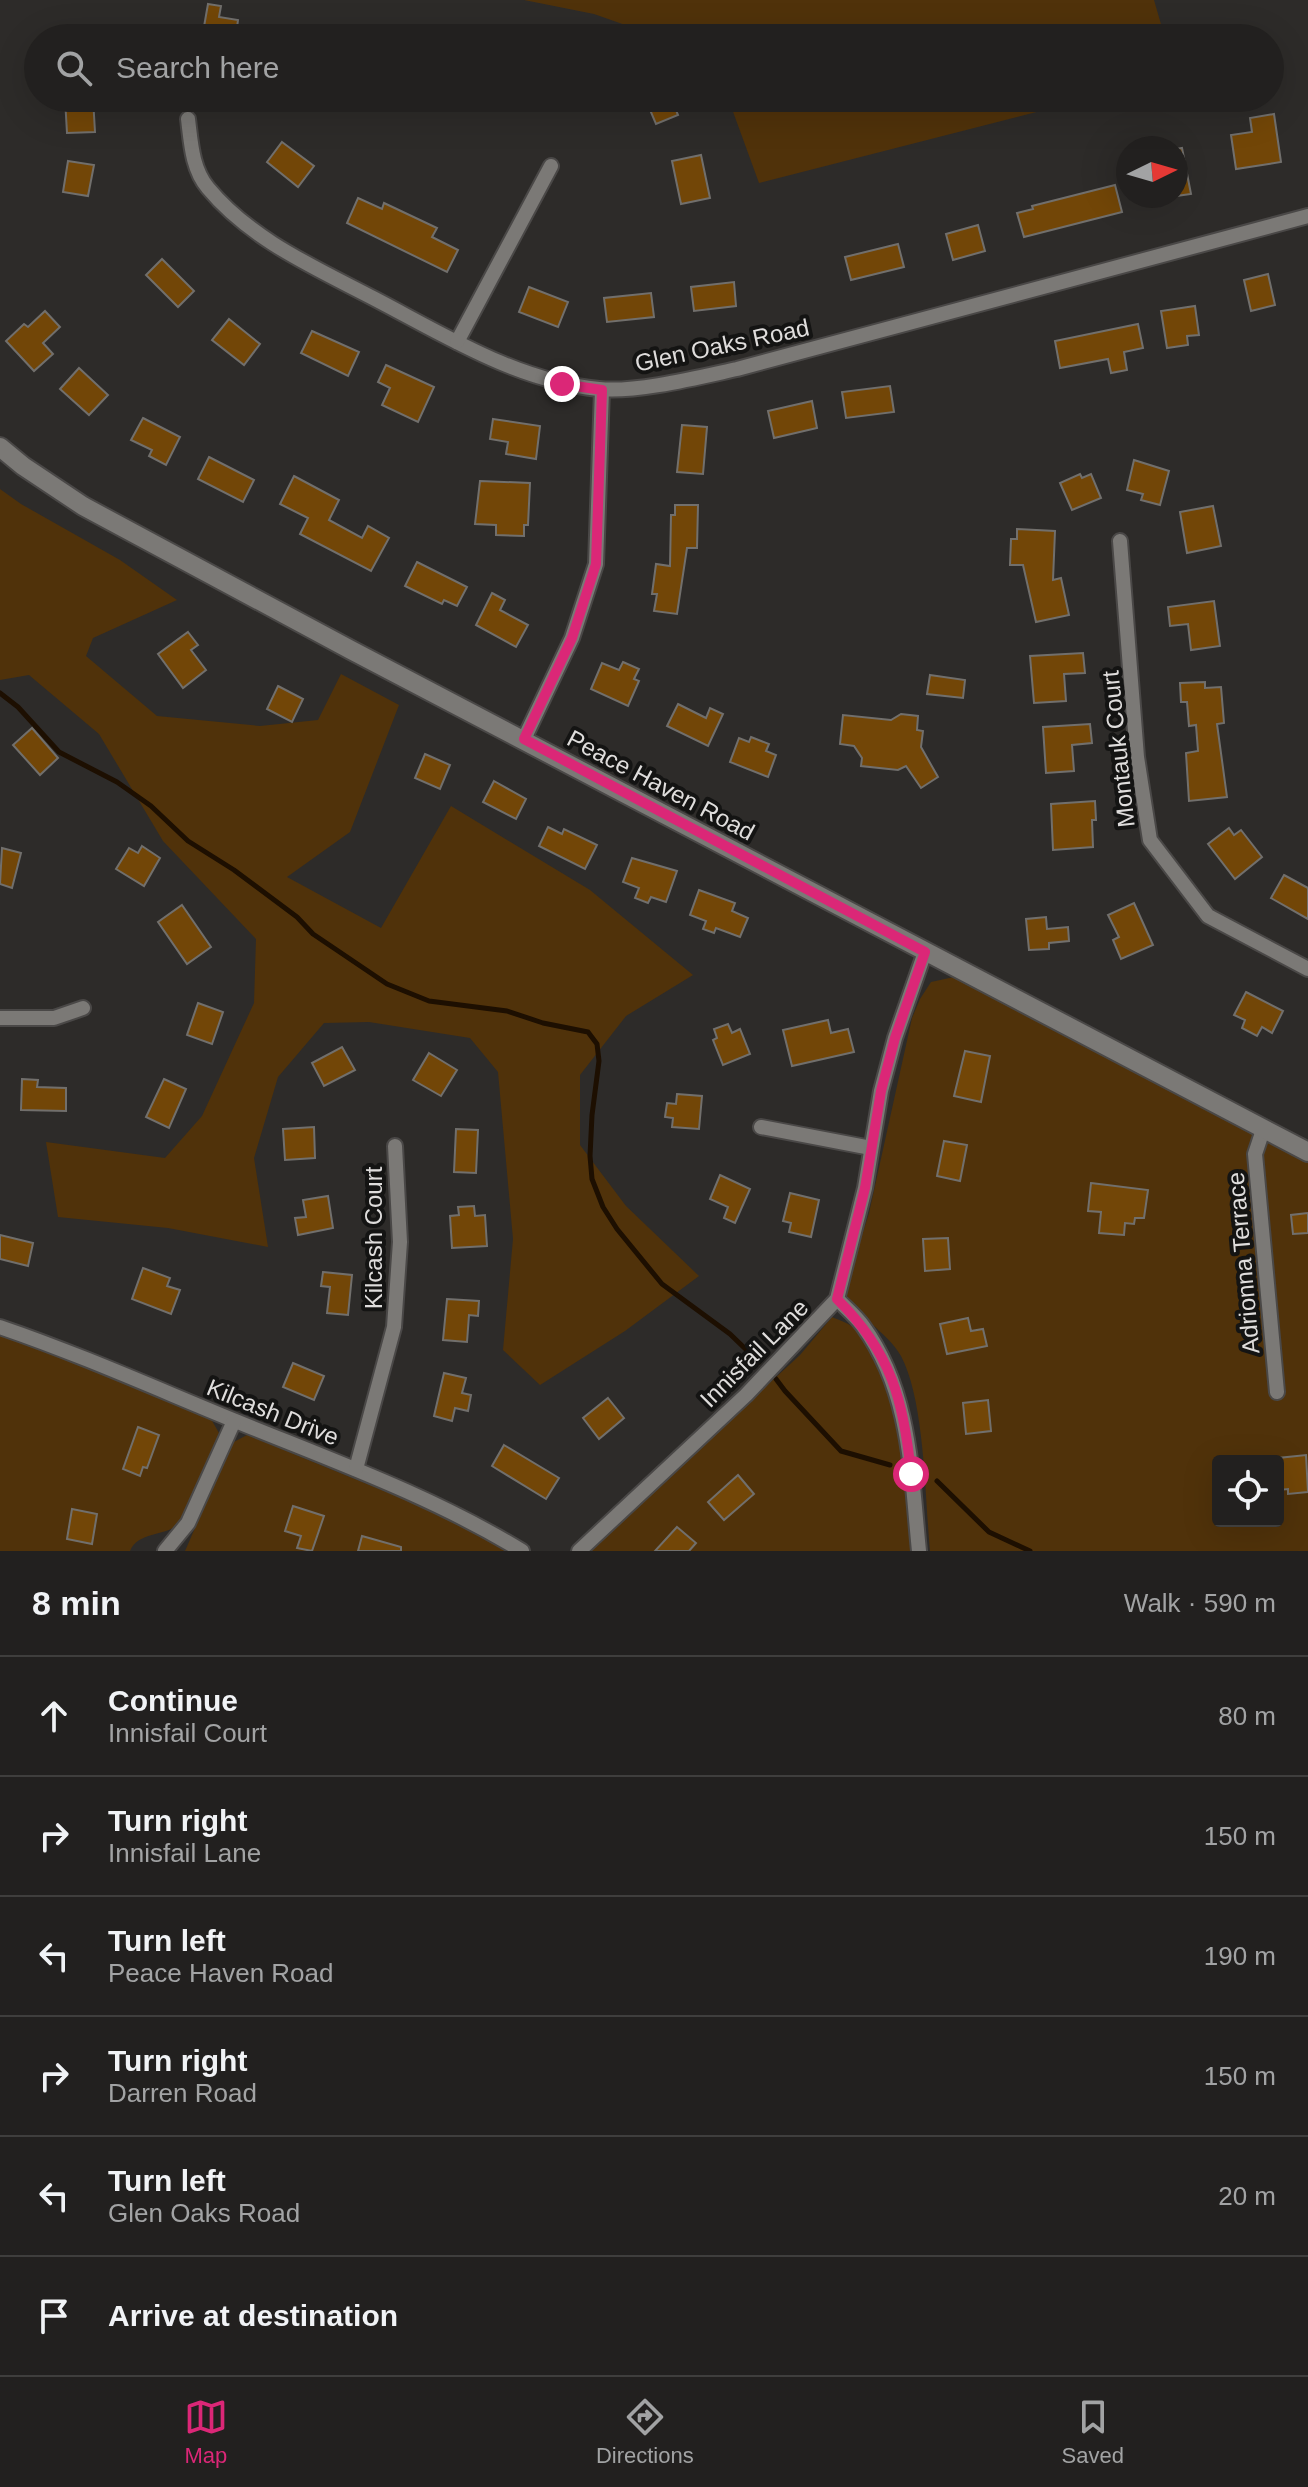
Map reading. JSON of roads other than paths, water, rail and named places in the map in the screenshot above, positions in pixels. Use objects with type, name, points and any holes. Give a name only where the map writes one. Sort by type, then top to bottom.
[{"type":"main road","name":"Peace Haven Road","points":[[0,447],[83,506],[1308,1152]]},
{"type":"street","name":"Glen Oaks Road","points":[[188,119],[197,172],[207,187],[252,230],[319,270],[457,342],[533,376],[602,390],[693,379],[737,369],[1308,216]]},
{"type":"street","points":[[457,342],[551,166]]},
{"type":"street","points":[[524,739],[572,638],[596,564],[602,390]]},
{"type":"street","name":"Montauk Court","points":[[1120,541],[1137,757],[1150,840],[1208,916],[1308,969]]},
{"type":"street","name":"Innisfail Lane","points":[[579,1551],[746,1395],[837,1299],[858,1219],[881,1091],[895,1038],[925,952]]},
{"type":"street","points":[[0,1018],[54,1018],[83,1008]]},
{"type":"street","points":[[761,1127],[871,1148]]},
{"type":"street","name":"Adrionna Terrace","points":[[1263,1130],[1255,1154],[1277,1392]]},
{"type":"street","name":"Kilcash Court","points":[[356,1469],[394,1327],[400,1242],[395,1146]]},
{"type":"street","points":[[837,1299],[863,1324],[890,1372],[906,1424],[919,1551]]},
{"type":"street","name":"Kilcash Drive","points":[[0,1327],[59,1347],[356,1469],[486,1528],[522,1551]]},
{"type":"street","points":[[165,1551],[188,1523],[234,1421]]},
{"type":"waterway","points":[[0,693],[18,707],[59,752],[117,782],[151,806],[188,841],[234,870],[297,917],[313,934],[387,984],[429,1001],[507,1011],[543,1023],[588,1032],[597,1044],[599,1061],[590,1156],[592,1179],[603,1207],[662,1284],[730,1334],[759,1362]]},
{"type":"waterway","points":[[776,1379],[841,1451],[890,1465]]},
{"type":"waterway","points":[[937,1481],[989,1532],[1030,1551]]}]
